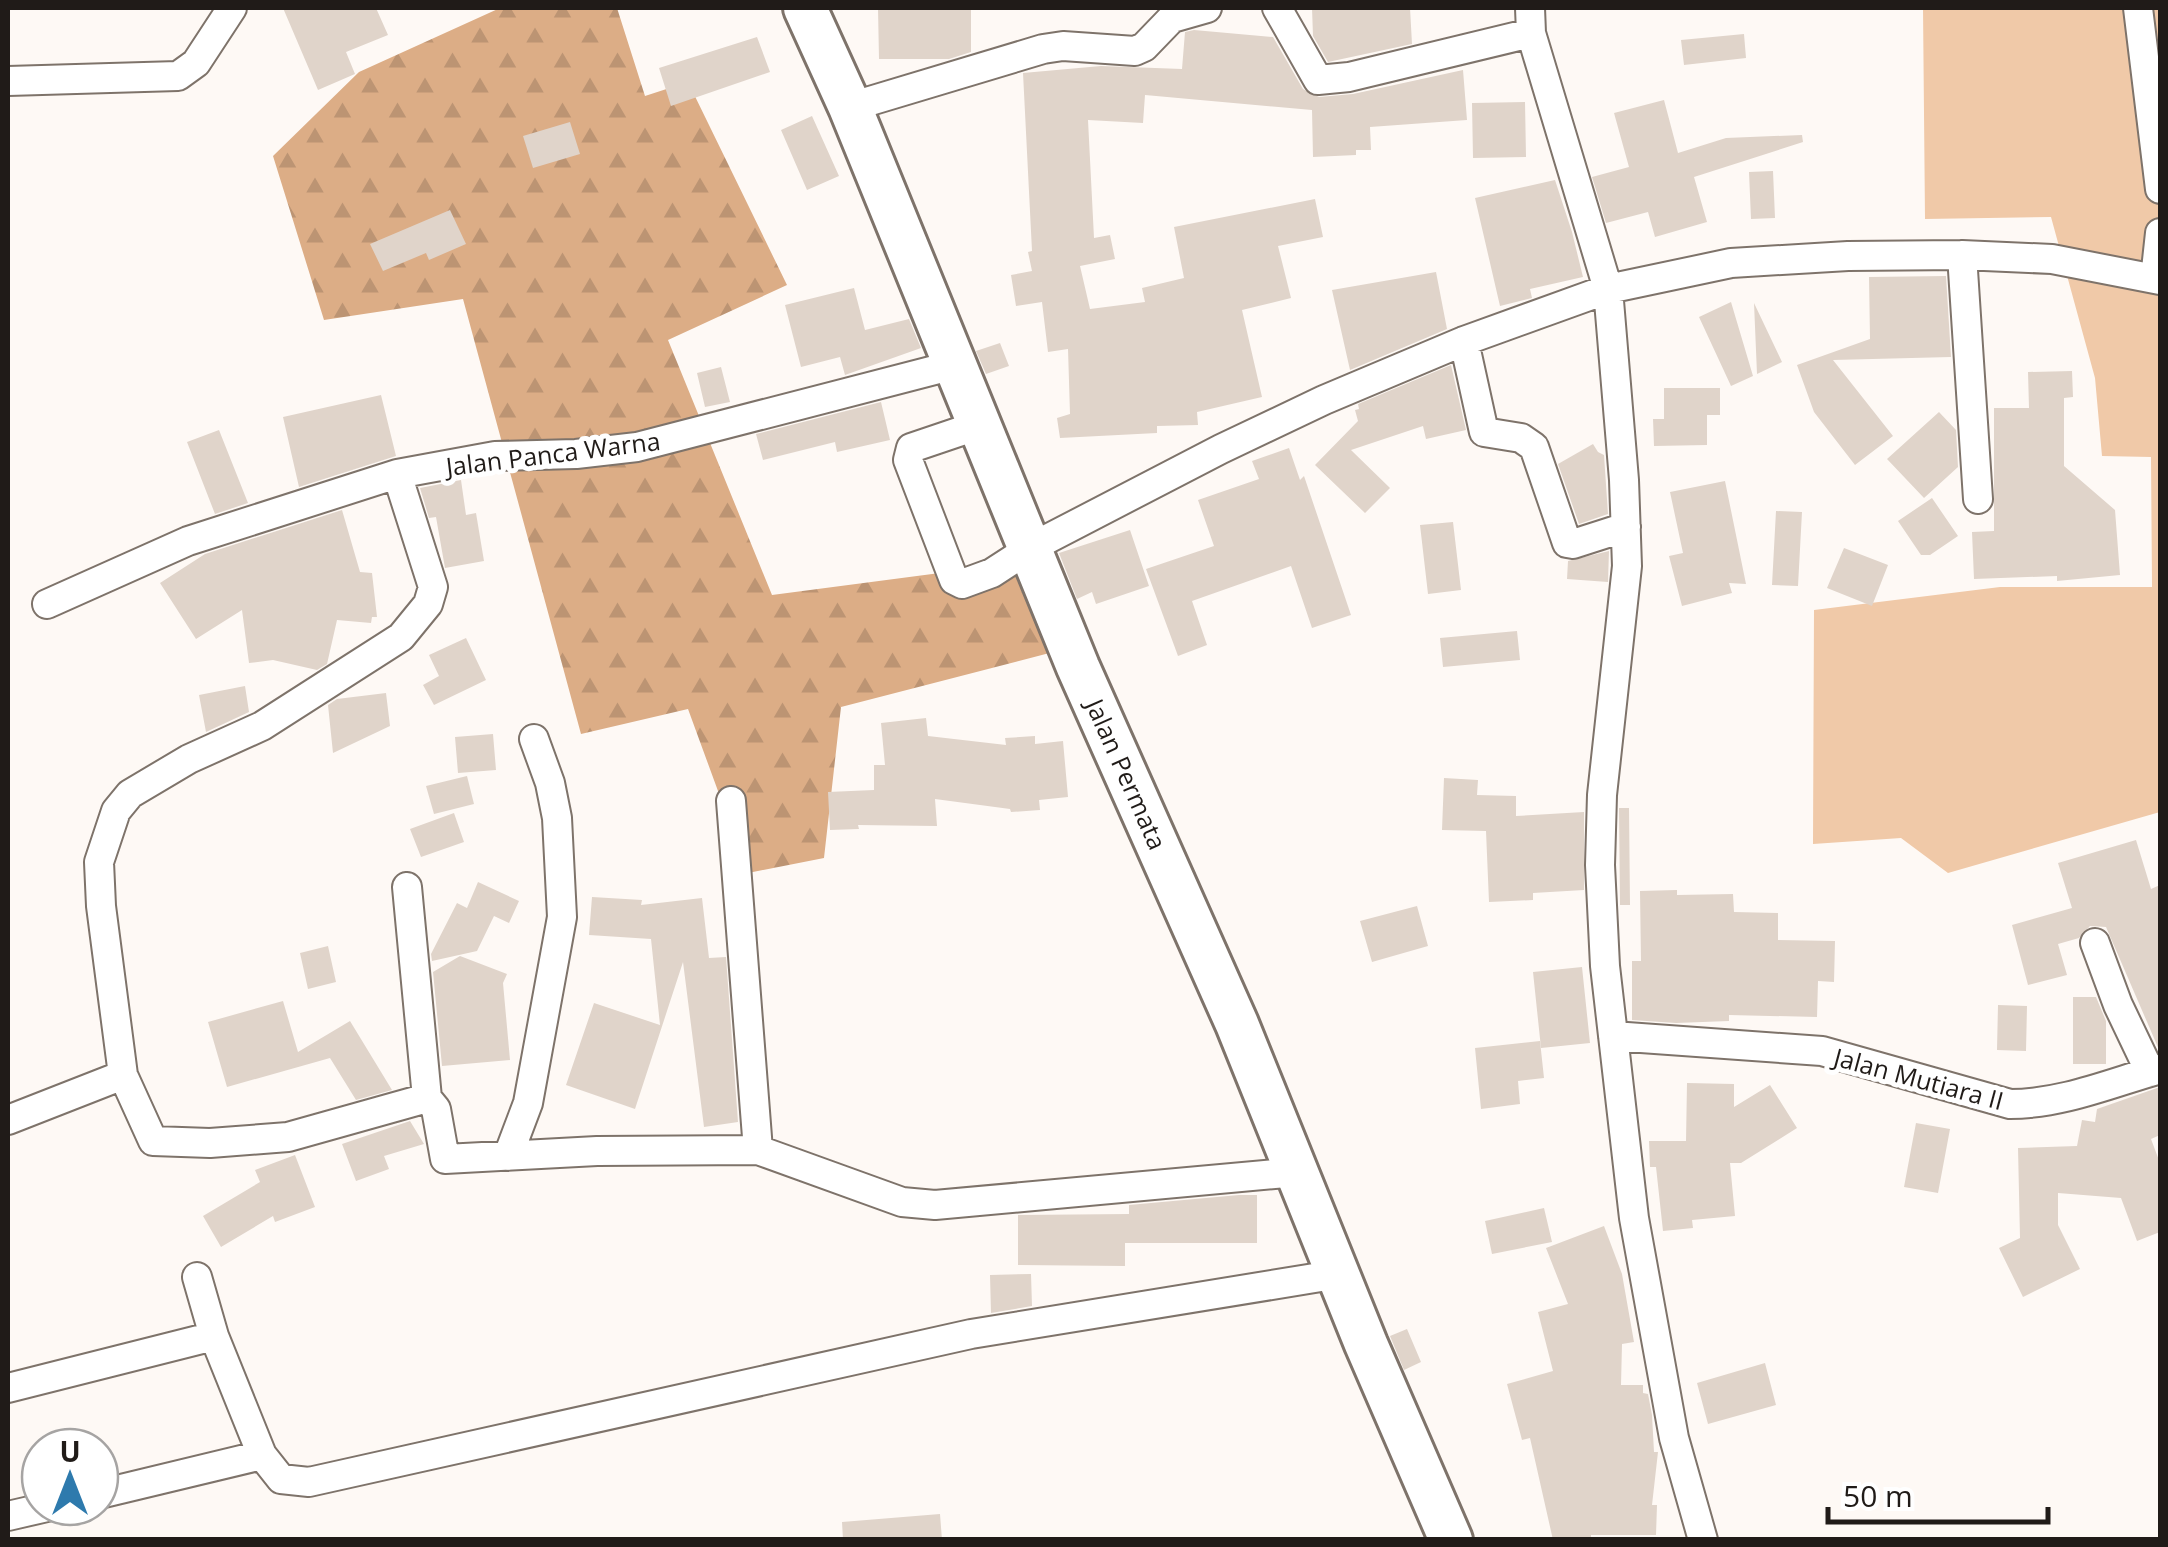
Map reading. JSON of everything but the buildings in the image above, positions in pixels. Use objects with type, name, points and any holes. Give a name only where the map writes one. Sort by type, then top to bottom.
[{"type":"main road","name":"Jalan Permata","points":[[805,8],[850,107],[1078,666],[1222,990],[1366,1344],[1451,1540]]},
{"type":"street","points":[[8,81],[178,76],[196,63],[232,8]]},
{"type":"street","points":[[850,107],[1043,49],[1063,46],[1135,51],[1144,47],[1172,18],[1206,8]]},
{"type":"street","points":[[1277,8],[1318,80],[1349,77],[1531,20],[1608,289],[1627,566],[1602,795],[1600,864],[1605,966],[1634,1218],[1674,1438],[1703,1540]]},
{"type":"street","points":[[2148,24],[2160,189]]},
{"type":"street","points":[[979,426],[908,452],[954,580],[962,584],[992,573],[1238,440],[1324,400],[1464,341],[1608,289],[1731,263],[1778,258],[1962,255],[2052,259],[2158,280],[2160,233]]},
{"type":"street","points":[[1962,255],[1978,498]]},
{"type":"street","points":[[1464,341],[1484,432],[1521,438],[1534,447],[1567,542],[1573,544],[1626,526]]},
{"type":"street","name":"Jalan Panca Warna","points":[[47,604],[188,541],[397,474],[495,456],[576,454],[637,447],[954,365]]},
{"type":"street","points":[[397,474],[433,587],[428,604],[401,636],[262,726],[188,759],[130,794],[112,822],[99,862],[123,1075],[153,1140],[183,1144],[288,1137],[428,1098]]},
{"type":"street","points":[[508,1156],[528,1103],[562,917],[557,818],[550,783],[534,739]]},
{"type":"street","points":[[731,801],[758,1150]]},
{"type":"street","points":[[407,887],[428,1098],[436,1109],[445,1160],[598,1151],[758,1150],[902,1202],[934,1204],[1298,1172]]},
{"type":"street","points":[[2095,943],[2118,1004],[2155,1071]]},
{"type":"street","name":"Jalan Mutiara II","points":[[1613,1036],[1822,1051],[2010,1104],[2033,1104],[2083,1093],[2155,1071]]},
{"type":"street","points":[[8,1120],[123,1075]]},
{"type":"street","points":[[197,1277],[214,1336],[262,1455],[281,1478],[309,1482],[972,1334],[1339,1274]]},
{"type":"street","points":[[8,1388],[214,1336]]},
{"type":"street","points":[[120,1489],[262,1455]]},
{"type":"shaded area","points":[[1923,8],[2160,8],[2160,812],[1948,873],[1901,838],[1813,844],[1814,610],[2000,587],[2152,587],[2151,457],[2102,456],[2095,378],[2051,217],[1925,219]]},
{"type":"green space","points":[[500,8],[617,8],[645,96],[688,82],[787,285],[668,340],[772,595],[1023,562],[1061,650],[841,707],[824,858],[748,873],[688,709],[581,734],[463,299],[324,320],[273,156],[359,72]]}]
